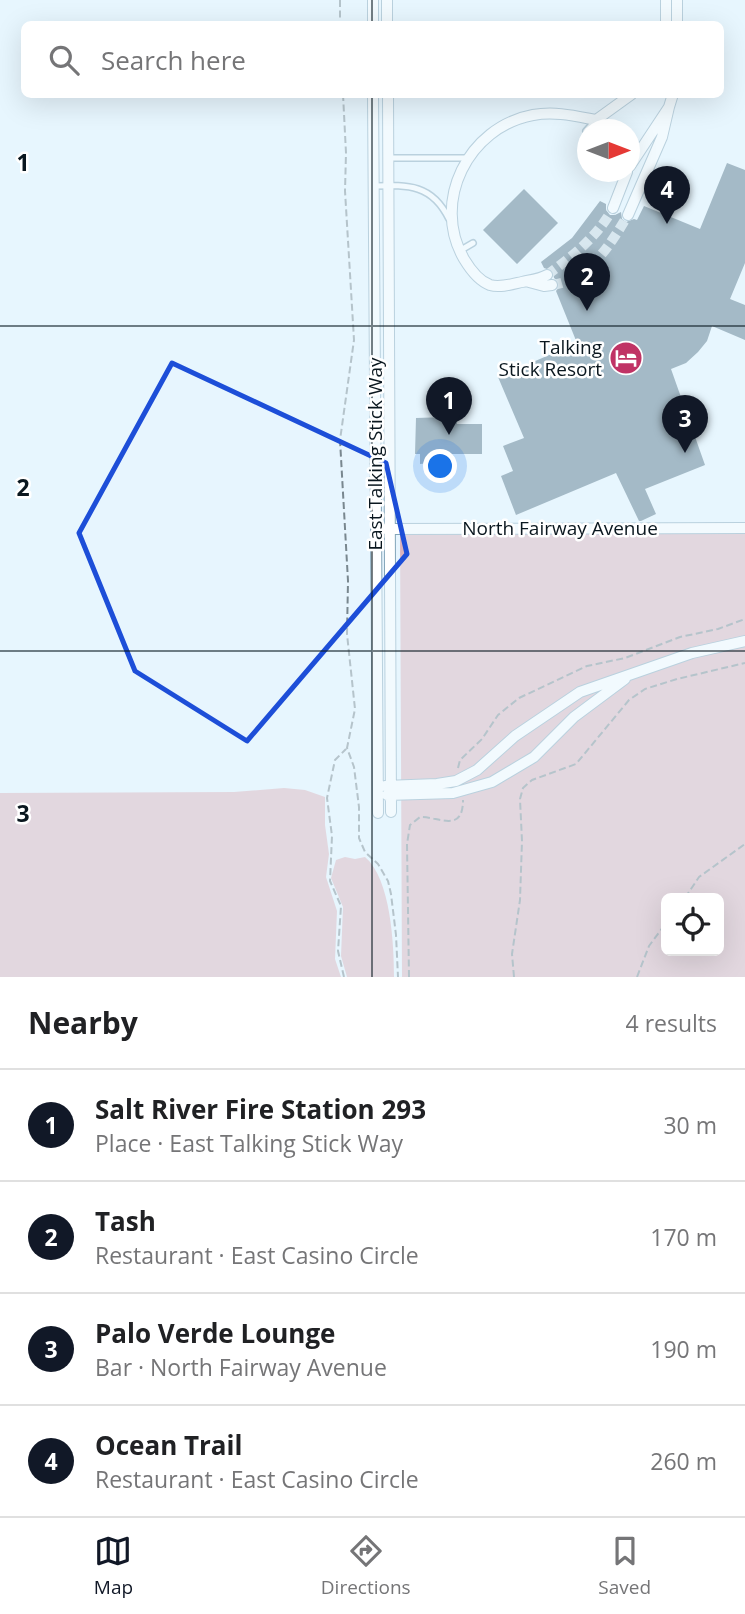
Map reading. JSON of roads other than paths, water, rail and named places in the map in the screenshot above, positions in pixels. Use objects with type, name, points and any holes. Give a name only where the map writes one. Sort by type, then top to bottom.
[{"type":"street","points":[[373,0],[373,21]]},
{"type":"street","points":[[387,0],[387,21]]},
{"type":"street","points":[[666,0],[666,21]]},
{"type":"street","points":[[677,0],[677,21]]},
{"type":"street","name":"East Talking Stick Way","points":[[373,98],[378,813]]},
{"type":"street","name":"East Talking Stick Way","points":[[388,98],[391,812]]},
{"type":"street","points":[[597,119],[626,98]]},
{"type":"street","points":[[640,148],[670,99]]},
{"type":"street","points":[[628,215],[662,137],[670,99]]},
{"type":"street","points":[[547,275],[508,285],[491,285],[470,268],[460,251],[451,222],[451,202],[456,183],[478,144],[502,125],[518,119],[553,113],[590,119]]},
{"type":"street","points":[[613,208],[622,182]]},
{"type":"street","points":[[525,281],[544,286],[552,285]]},
{"type":"street","name":"North Fairway Avenue","points":[[376,528],[745,528]]},
{"type":"street","points":[[377,791],[448,783],[468,776],[516,736],[580,692],[692,653],[745,641]]},
{"type":"street","points":[[391,790],[453,793],[492,782],[534,757],[574,717],[631,675]]},
{"type":"lane","points":[[388,158],[468,158]]},
{"type":"lane","points":[[374,186],[418,188],[431,195],[443,207],[451,222]]},
{"type":"lane","points":[[460,251],[474,243]]},
{"type":"lane","points":[[374,295],[388,296]]},
{"type":"lane","points":[[375,338],[389,338]]},
{"type":"lane","points":[[376,511],[390,511]]},
{"type":"lane","points":[[378,813],[391,812]]},
{"type":"tunnel","points":[[547,275],[592,236],[613,208]]},
{"type":"tunnel","points":[[552,285],[565,282],[588,269],[606,249],[628,215]]},
{"type":"place","name":"Ocean Trail","points":[[667,224]]},
{"type":"place","name":"Tash","points":[[587,311]]},
{"type":"place","name":"Talking Stick Resort","points":[[626,358]]},
{"type":"place","name":"Salt River Fire Station 293","points":[[449,435]]},
{"type":"place","name":"Palo Verde Lounge","points":[[685,453]]}]
